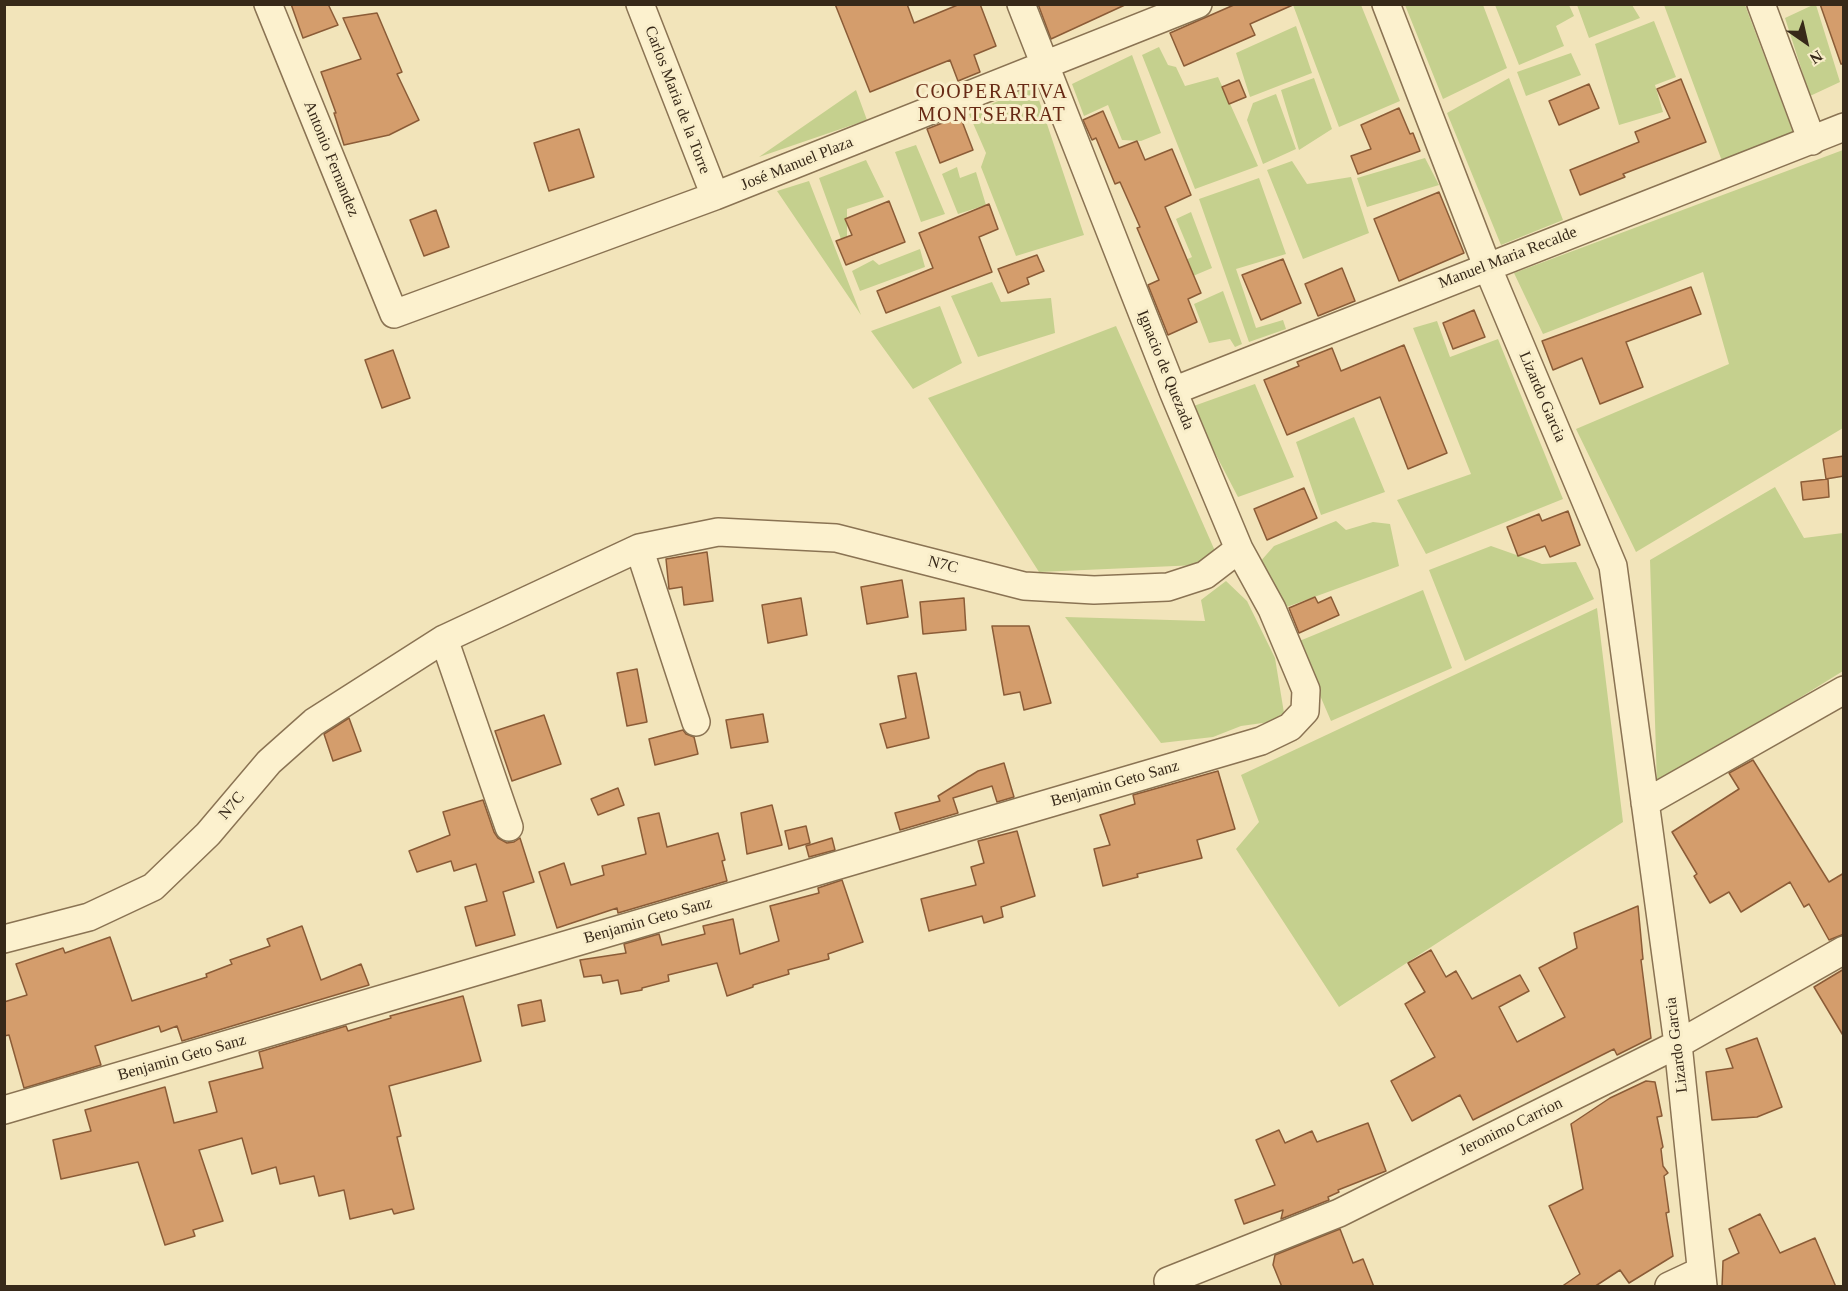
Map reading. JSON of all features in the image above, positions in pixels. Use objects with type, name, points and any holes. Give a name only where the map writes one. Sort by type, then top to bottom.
[{"type":"street","name":"Antonio Fernandez","points":[[268,4],[394,314]]},
{"type":"street","name":"Carlos Maria de la Torre","points":[[640,4],[715,196]]},
{"type":"street","name":"Ignacio de Quezada","points":[[1020,4],[1173,391],[1239,549],[1272,609],[1306,690],[1305,711],[1290,727]]},
{"type":"street","name":"José Manuel Plaza","points":[[394,314],[715,196],[1198,4]]},
{"type":"street","name":"Lizardo Garcia","points":[[1386,4],[1487,266],[1613,566],[1678,1044],[1702,1279]]},
{"type":"street","points":[[1761,4],[1812,141]]},
{"type":"street","name":"Manuel Maria Recalde","points":[[1173,391],[1844,127]]},
{"type":"street","name":"N7C","points":[[4,939],[88,917],[153,887],[208,834],[269,762],[314,722],[444,639],[639,549],[718,532],[836,538],[1024,586],[1094,590],[1168,587],[1205,576],[1239,549]]},
{"type":"street","points":[[639,549],[696,722]]},
{"type":"street","points":[[444,639],[508,827]]},
{"type":"street","points":[[1645,803],[1844,690]]},
{"type":"street","name":"Benjamin Geto Sanz","points":[[4,1110],[1250,744],[1290,727]]},
{"type":"street","name":"Jeronimo Carrion","points":[[1168,1281],[1339,1213],[1678,1044],[1844,950]]},
{"type":"street","points":[[1669,1287],[1702,1279]]},
{"type":"green space","points":[[1815,4],[1840,82],[1810,96],[1785,18]]},
{"type":"green space","points":[[1293,5],[1361,5],[1400,101],[1339,127]]},
{"type":"green space","points":[[1405,5],[1483,5],[1507,68],[1443,99]]},
{"type":"green space","points":[[1495,5],[1569,5],[1574,16],[1556,26],[1564,46],[1519,65]]},
{"type":"green space","points":[[1577,5],[1632,5],[1640,18],[1589,38]]},
{"type":"green space","points":[[1664,5],[1745,5],[1793,132],[1722,161]]},
{"type":"green space","points":[[1654,21],[1676,77],[1655,85],[1663,112],[1619,125],[1595,44]]},
{"type":"green space","points":[[1296,26],[1312,73],[1250,97],[1236,53]]},
{"type":"green space","points":[[1159,47],[1168,65],[1176,67],[1185,86],[1218,77],[1258,166],[1195,189],[1142,55]]},
{"type":"green space","points":[[1571,53],[1581,75],[1526,96],[1517,72]]},
{"type":"green space","points":[[1132,55],[1161,133],[1141,141],[1122,140],[1108,105],[1084,116],[1072,84]]},
{"type":"green space","points":[[1314,78],[1332,129],[1299,150],[1281,90]]},
{"type":"green space","points":[[1509,78],[1563,220],[1501,245],[1447,113]]},
{"type":"green space","points":[[1034,85],[1084,235],[1016,256],[981,167],[986,153],[969,114]]},
{"type":"green space","points":[[856,90],[867,120],[759,157]]},
{"type":"green space","points":[[1276,94],[1296,149],[1263,164],[1247,120],[1253,103]]},
{"type":"green space","points":[[916,145],[945,214],[921,222],[895,152]]},
{"type":"green space","points":[[1843,150],[1843,428],[1636,552],[1576,429],[1729,364],[1703,272],[1543,334],[1514,273]]},
{"type":"green space","points":[[1425,158],[1439,185],[1367,207],[1357,178]]},
{"type":"green space","points":[[866,160],[884,197],[847,209],[847,237],[841,239],[819,178]]},
{"type":"green space","points":[[1292,161],[1307,184],[1351,177],[1369,233],[1303,259],[1267,170]]},
{"type":"green space","points":[[957,167],[960,178],[976,172],[986,205],[958,214],[942,174]]},
{"type":"green space","points":[[1259,178],[1286,254],[1236,269],[1256,328],[1283,320],[1286,329],[1249,342],[1199,199]]},
{"type":"green space","points":[[809,181],[861,315],[777,191]]},
{"type":"green space","points":[[1191,212],[1212,268],[1181,281],[1175,265],[1192,257],[1176,219]]},
{"type":"green space","points":[[920,249],[925,267],[860,291],[852,271],[873,260],[879,265]]},
{"type":"green space","points":[[992,282],[1001,302],[1051,298],[1055,333],[978,357],[951,296]]},
{"type":"green space","points":[[1223,291],[1242,344],[1235,347],[1230,339],[1209,343],[1194,304]]},
{"type":"green space","points":[[940,306],[962,363],[913,389],[871,331]]},
{"type":"green space","points":[[1437,321],[1450,357],[1498,339],[1563,499],[1426,554],[1397,500],[1471,474],[1413,328]]},
{"type":"green space","points":[[1116,326],[1215,551],[1198,565],[1039,572],[928,398]]},
{"type":"green space","points":[[1255,384],[1294,477],[1238,497],[1191,407]]},
{"type":"green space","points":[[1354,417],[1385,492],[1321,515],[1296,442]]},
{"type":"green space","points":[[1775,487],[1804,538],[1843,533],[1843,671],[1657,786],[1650,560]]},
{"type":"green space","points":[[1336,521],[1346,530],[1373,522],[1390,524],[1399,566],[1284,608],[1259,563],[1274,546]]},
{"type":"green space","points":[[1491,546],[1542,564],[1576,562],[1594,599],[1465,661],[1429,570]]},
{"type":"green space","points":[[1226,581],[1247,601],[1275,658],[1284,713],[1270,722],[1241,726],[1213,737],[1161,743],[1065,617],[1205,621],[1201,600]]},
{"type":"green space","points":[[1423,590],[1452,668],[1331,721],[1297,642]]},
{"type":"green space","points":[[1597,608],[1623,822],[1339,1007],[1236,849],[1259,822],[1241,775]]},
{"type":"building","points":[[291,4],[328,4],[338,25],[303,38]]},
{"type":"building","points":[[835,4],[907,4],[914,23],[960,4],[980,4],[996,46],[974,55],[980,72],[958,81],[950,60],[870,92]]},
{"type":"building","points":[[1038,4],[1127,4],[1051,39]]},
{"type":"building","points":[[1236,4],[1295,4],[1250,24],[1255,35],[1184,66],[1170,33]]},
{"type":"building","points":[[1820,4],[1844,4],[1844,64],[1841,64]]},
{"type":"building","points":[[377,13],[402,72],[397,74],[419,120],[389,135],[344,145],[334,113],[336,113],[321,72],[361,59],[343,18]]},
{"type":"building","points":[[1681,79],[1706,142],[1623,174],[1625,177],[1580,195],[1570,170],[1639,142],[1635,132],[1670,118],[1657,89]]},
{"type":"building","points":[[1239,80],[1246,97],[1229,104],[1222,87]]},
{"type":"building","points":[[1589,84],[1599,108],[1559,125],[1549,101]]},
{"type":"building","points":[[1399,108],[1420,151],[1358,174],[1351,156],[1371,149],[1361,125]]},
{"type":"building","points":[[1103,111],[1119,148],[1137,141],[1145,160],[1172,149],[1191,195],[1165,207],[1201,293],[1188,299],[1197,322],[1168,335],[1148,285],[1159,280],[1137,228],[1140,227],[1120,182],[1115,184],[1096,138],[1092,140],[1083,120]]},
{"type":"building","points":[[960,116],[973,150],[940,163],[927,129]]},
{"type":"building","points":[[579,129],[594,177],[549,191],[534,143]]},
{"type":"building","points":[[1439,192],[1464,253],[1399,281],[1374,219]]},
{"type":"building","points":[[889,201],[905,242],[846,265],[836,241],[852,235],[845,219]]},
{"type":"building","points":[[989,204],[998,229],[979,237],[992,272],[886,313],[877,291],[933,268],[919,233]]},
{"type":"building","points":[[436,210],[449,247],[424,256],[410,220]]},
{"type":"building","points":[[1037,255],[1044,271],[1027,278],[1029,284],[1008,293],[998,269]]},
{"type":"building","points":[[1283,259],[1301,303],[1261,320],[1242,275]]},
{"type":"building","points":[[1342,268],[1355,301],[1318,316],[1305,284]]},
{"type":"building","points":[[1691,287],[1701,314],[1626,342],[1643,387],[1600,404],[1582,358],[1553,370],[1542,341]]},
{"type":"building","points":[[1474,310],[1485,337],[1453,349],[1443,323]]},
{"type":"building","points":[[1404,345],[1447,453],[1408,469],[1380,397],[1287,435],[1264,380],[1299,366],[1297,362],[1332,348],[1341,371]]},
{"type":"building","points":[[393,350],[410,398],[382,408],[365,360]]},
{"type":"building","points":[[1844,456],[1844,476],[1826,479],[1823,459]]},
{"type":"building","points":[[1828,479],[1829,497],[1803,500],[1801,482]]},
{"type":"building","points":[[1304,488],[1317,518],[1267,540],[1254,509]]},
{"type":"building","points":[[1568,511],[1580,545],[1550,557],[1545,546],[1518,556],[1507,527],[1539,514],[1542,521]]},
{"type":"building","points":[[707,552],[713,601],[684,605],[682,587],[669,589],[666,559]]},
{"type":"building","points":[[902,580],[908,617],[867,624],[861,587]]},
{"type":"building","points":[[1315,597],[1318,603],[1331,597],[1339,615],[1299,633],[1289,608]]},
{"type":"building","points":[[801,598],[807,635],[768,643],[762,605]]},
{"type":"building","points":[[964,598],[966,630],[923,634],[920,602]]},
{"type":"building","points":[[992,626],[1029,626],[1051,703],[1024,710],[1020,692],[1004,695]]},
{"type":"building","points":[[637,669],[647,722],[627,726],[617,673]]},
{"type":"building","points":[[916,673],[929,738],[887,748],[880,724],[906,718],[898,676]]},
{"type":"building","points":[[763,714],[768,742],[731,748],[726,720]]},
{"type":"building","points":[[544,715],[561,764],[512,781],[495,731]]},
{"type":"building","points":[[349,718],[361,751],[333,761],[324,734]]},
{"type":"building","points":[[683,730],[694,737],[698,754],[655,765],[649,739]]},
{"type":"building","points":[[1753,760],[1829,882],[1844,873],[1844,934],[1829,940],[1809,904],[1804,907],[1790,882],[1741,912],[1729,892],[1710,903],[1694,876],[1697,874],[1672,832],[1739,789],[1729,773]]},
{"type":"building","points":[[1004,763],[1014,797],[997,802],[992,786],[953,798],[958,813],[900,830],[895,813],[940,801],[938,796],[978,771]]},
{"type":"building","points":[[1218,771],[1235,829],[1197,840],[1202,858],[1137,874],[1138,877],[1103,886],[1094,849],[1110,845],[1100,815],[1135,804],[1133,795]]},
{"type":"building","points":[[618,788],[624,805],[598,815],[591,799]]},
{"type":"building","points":[[483,800],[498,838],[507,843],[520,838],[534,882],[503,892],[515,935],[476,946],[465,907],[487,901],[476,864],[454,871],[451,861],[417,872],[409,851],[450,835],[443,812]]},
{"type":"building","points":[[772,805],[782,845],[747,854],[741,813]]},
{"type":"building","points":[[659,813],[667,847],[718,833],[725,860],[722,861],[727,881],[618,913],[617,908],[557,928],[539,872],[564,863],[571,885],[604,875],[602,866],[646,854],[638,818]]},
{"type":"building","points":[[806,826],[810,843],[789,849],[785,831]]},
{"type":"building","points":[[1017,831],[1035,896],[1001,907],[1003,917],[984,923],[982,916],[929,931],[921,899],[976,885],[971,867],[984,863],[978,841]]},
{"type":"building","points":[[832,838],[835,850],[809,857],[806,846]]},
{"type":"building","points":[[842,880],[863,942],[828,954],[829,959],[788,970],[789,974],[727,996],[717,963],[668,975],[669,981],[621,994],[618,980],[603,983],[601,975],[584,977],[580,960],[626,953],[624,944],[659,934],[662,945],[705,934],[703,926],[733,919],[740,954],[779,941],[770,906],[819,893],[818,888]]},
{"type":"building","points":[[1638,906],[1643,959],[1641,960],[1651,1038],[1617,1055],[1614,1049],[1473,1120],[1460,1095],[1412,1121],[1391,1081],[1435,1057],[1405,1004],[1425,992],[1408,963],[1431,950],[1446,977],[1456,971],[1472,999],[1520,975],[1529,991],[1499,1007],[1517,1042],[1565,1017],[1539,968],[1577,948],[1574,933]]},
{"type":"building","points":[[302,926],[321,980],[361,964],[369,985],[182,1041],[177,1026],[161,1032],[159,1026],[95,1046],[101,1065],[24,1088],[9,1035],[4,1036],[4,1002],[27,995],[16,964],[63,948],[65,953],[110,937],[132,1001],[207,977],[206,974],[232,964],[230,960],[270,946],[267,939]]},
{"type":"building","points":[[1844,969],[1844,1037],[1814,987]]},
{"type":"building","points":[[463,996],[481,1061],[389,1086],[401,1136],[397,1137],[414,1209],[394,1214],[392,1209],[350,1219],[344,1190],[319,1196],[314,1176],[280,1184],[276,1167],[252,1174],[242,1138],[199,1150],[223,1221],[193,1230],[195,1236],[165,1245],[138,1162],[61,1179],[53,1140],[91,1131],[85,1110],[165,1087],[174,1123],[217,1112],[209,1082],[263,1068],[259,1052],[346,1026],[348,1031],[391,1018],[390,1016]]},
{"type":"building","points":[[541,1000],[545,1021],[522,1026],[518,1005]]},
{"type":"building","points":[[1757,1038],[1782,1107],[1757,1117],[1712,1120],[1706,1072],[1733,1068],[1726,1049]]},
{"type":"building","points":[[1646,1081],[1655,1082],[1662,1116],[1657,1117],[1663,1147],[1661,1149],[1663,1166],[1668,1173],[1664,1176],[1669,1212],[1666,1213],[1673,1256],[1629,1283],[1620,1270],[1594,1287],[1561,1287],[1580,1274],[1549,1206],[1583,1189],[1571,1124],[1610,1098]]},
{"type":"building","points":[[1368,1123],[1386,1171],[1338,1190],[1339,1192],[1328,1197],[1329,1200],[1281,1219],[1283,1210],[1244,1224],[1235,1200],[1275,1185],[1256,1140],[1279,1130],[1285,1143],[1312,1131],[1317,1142]]},
{"type":"building","points":[[1760,1214],[1780,1253],[1815,1238],[1836,1287],[1722,1287],[1723,1261],[1739,1253],[1729,1229]]},
{"type":"building","points":[[1340,1229],[1353,1263],[1363,1259],[1374,1287],[1282,1287],[1273,1265],[1275,1255]]},
{"type":"district","name":"COOPERATIVA MONTSERRAT","points":[[992,104]]}]
